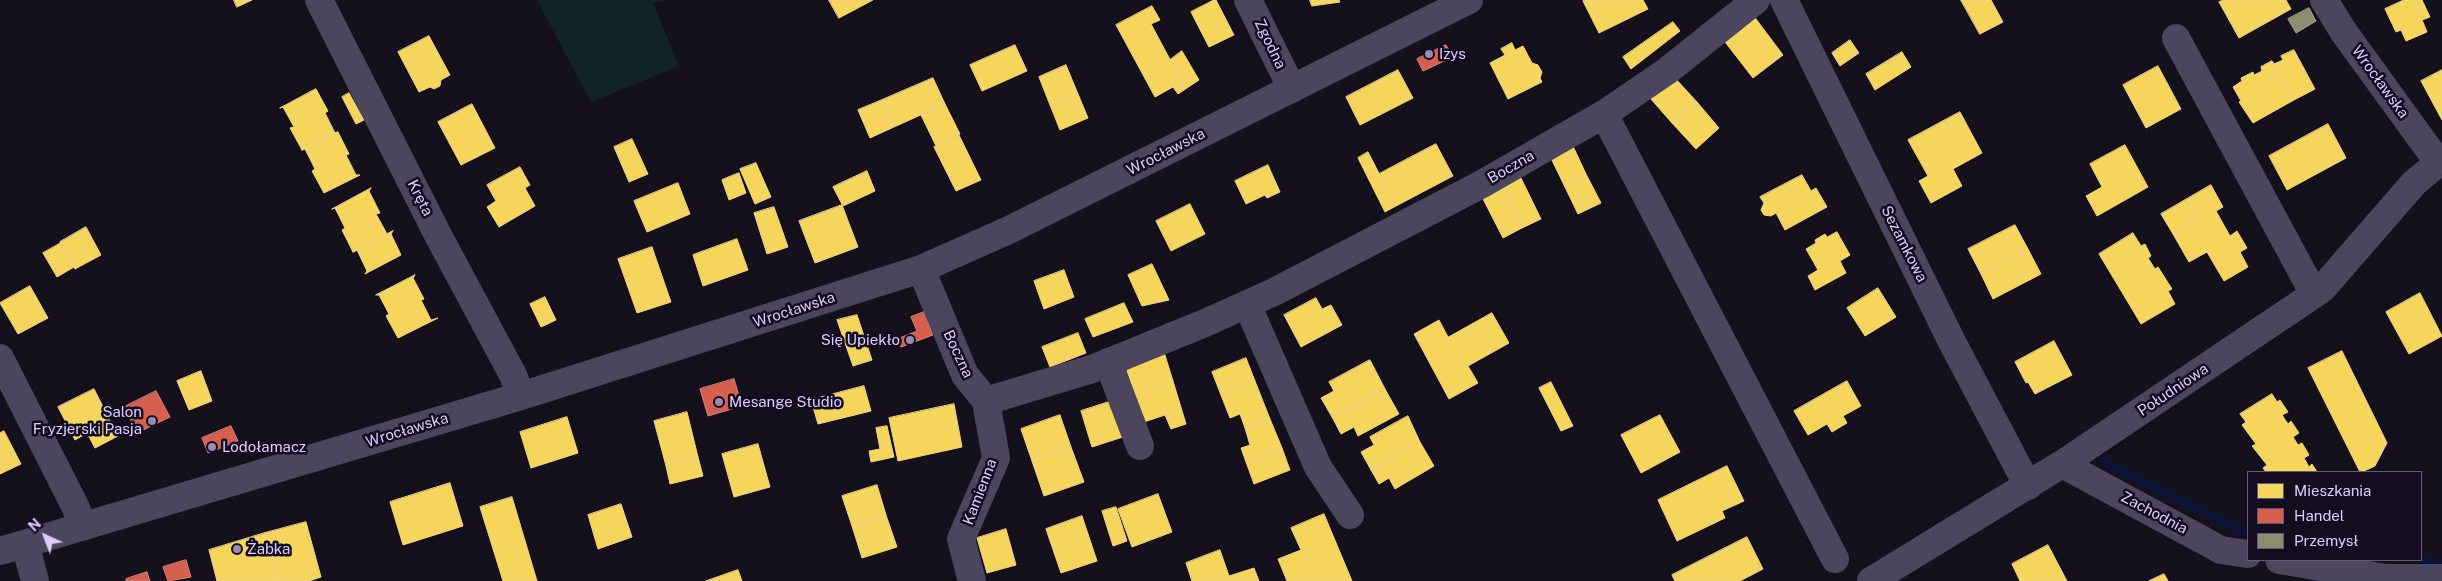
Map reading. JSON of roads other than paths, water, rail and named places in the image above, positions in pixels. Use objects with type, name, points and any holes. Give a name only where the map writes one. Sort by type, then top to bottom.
[{"type":"street","name":"Kręta","points":[[319,0],[513,375],[521,396]]},
{"type":"street","name":"Zgodna","points":[[1248,0],[1292,89]]},
{"type":"street","name":"Wrocławska","points":[[13,548],[521,396],[921,268],[1009,230],[1469,0]]},
{"type":"street","name":"Boczna","points":[[921,268],[966,375],[986,401],[1108,362],[1247,304],[1482,184],[1604,114],[1667,71],[1756,0]]},
{"type":"street","name":"Sezamkowa","points":[[1784,0],[1939,316],[2028,486]]},
{"type":"street","name":"Wrocławska","points":[[2324,0],[2343,31],[2440,161]]},
{"type":"street","points":[[2176,38],[2314,294]]},
{"type":"street","points":[[1604,114],[1835,559]]},
{"type":"street","name":"Południowa","points":[[1871,581],[2062,464],[2322,289],[2414,183],[2440,161]]},
{"type":"street","points":[[1247,304],[1318,467],[1350,514]]},
{"type":"street","points":[[0,358],[76,508],[82,527]]},
{"type":"street","points":[[1108,362],[1140,446]]},
{"type":"street","name":"Kamienna","points":[[972,581],[961,539],[996,458],[986,401]]},
{"type":"street","name":"Zachodnia","points":[[2062,464],[2221,550],[2247,554]]},
{"type":"street","points":[[13,548],[35,581]]},
{"type":"street","points":[[2284,561],[2387,580],[2442,578]]},
{"type":"waterway","points":[[2102,461],[2247,534]]},
{"type":"waterway","points":[[2422,560],[2442,563]]},
{"type":"place","name":"Izys","points":[[1429,54]]},
{"type":"place","name":"Się Upiekło","points":[[910,340]]},
{"type":"place","name":"Mesange Studio","points":[[719,402]]},
{"type":"place","name":"Salon Fryzjerski Pasja","points":[[152,421]]},
{"type":"place","name":"Lodołamacz","points":[[212,447]]},
{"type":"place","name":"Żabka","points":[[237,549]]}]
